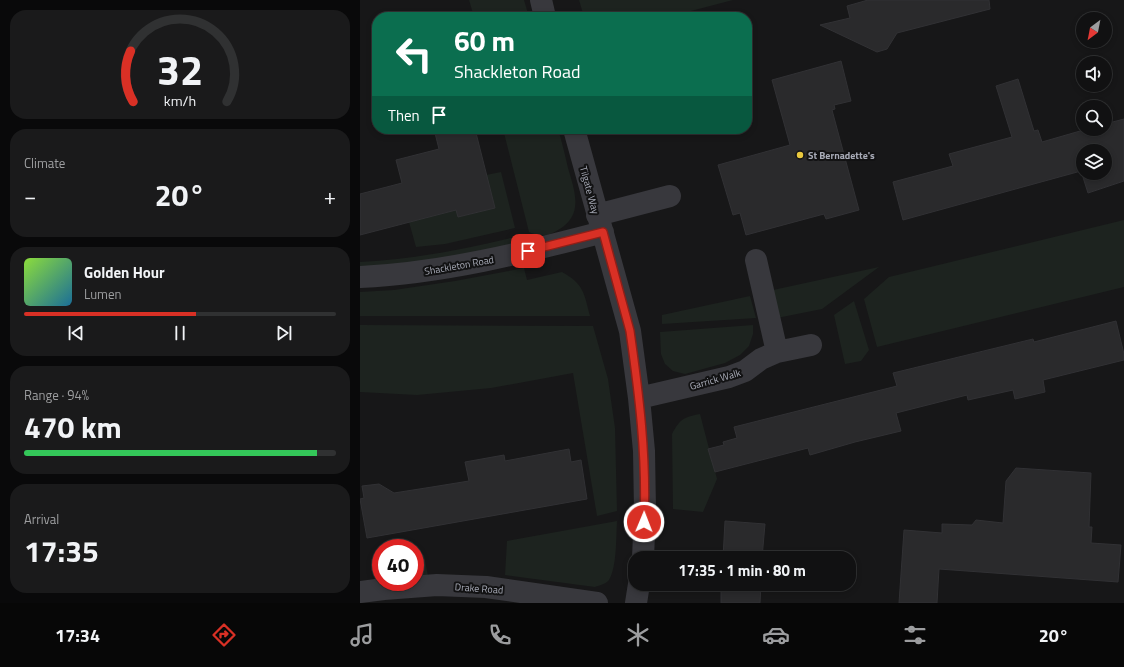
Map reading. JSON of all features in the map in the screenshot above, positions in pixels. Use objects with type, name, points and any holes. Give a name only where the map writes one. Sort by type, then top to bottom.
[{"type":"street","points":[[541,0],[544,12]]},
{"type":"street","name":"Tilgate Way","points":[[575,134],[630,331],[644,451],[642,551]]},
{"type":"street","name":"Shackleton Road","points":[[360,277],[406,274],[453,267],[528,251],[670,196]]},
{"type":"street","points":[[756,260],[777,352]]},
{"type":"street","name":"Garrick Walk","points":[[639,398],[730,377],[745,370],[761,358],[777,352],[810,345]]},
{"type":"street","name":"Drake Road","points":[[360,592],[437,585],[486,587],[596,603]]},
{"type":"street","points":[[636,603],[638,591]]},
{"type":"shaded area","points":[[469,0],[524,0],[528,12],[473,12]]},
{"type":"shaded area","points":[[579,0],[733,0],[687,12],[583,12]]},
{"type":"shaded area","points":[[504,134],[559,134],[575,194],[572,217],[558,230],[547,235],[537,235],[529,232]]},
{"type":"shaded area","points":[[501,172],[515,228],[445,244],[416,247],[409,222],[456,210],[458,217],[495,208],[486,175]]},
{"type":"shaded area","points":[[1124,220],[1124,287],[877,347],[864,299],[889,277]]},
{"type":"shaded area","points":[[519,236],[520,242],[465,255],[360,268],[360,262],[381,261],[440,253]]},
{"type":"shaded area","points":[[879,267],[822,309],[777,318],[773,290]]},
{"type":"shaded area","points":[[524,268],[527,280],[562,272],[569,276],[579,285],[582,290],[590,316],[360,316],[360,292],[394,290],[455,281]]},
{"type":"shaded area","points":[[750,296],[756,318],[662,324],[662,315]]},
{"type":"shaded area","points":[[854,301],[869,350],[861,361],[845,364],[834,315]]},
{"type":"shaded area","points":[[360,325],[593,326],[608,379],[615,428],[617,511],[597,516],[573,373],[491,388],[417,395],[360,392]]},
{"type":"shaded area","points":[[753,325],[753,334],[749,346],[740,355],[725,363],[685,374],[673,371],[665,364],[661,354],[660,332]]},
{"type":"shaded area","points":[[700,414],[717,479],[703,512],[673,509],[672,434],[680,422],[690,416]]},
{"type":"shaded area","points":[[617,521],[616,552],[612,574],[609,580],[605,583],[595,587],[505,575],[507,541]]},
{"type":"shaded area","points":[[424,555],[428,576],[424,576]]},
{"type":"building","points":[[868,0],[989,0],[990,9],[897,33],[887,49],[877,52],[820,25],[850,18],[847,6]]},
{"type":"building","name":"St Bernadette's","points":[[841,61],[851,101],[834,105],[835,109],[832,110],[859,210],[826,219],[824,214],[746,235],[740,213],[733,215],[718,165],[790,145],[772,80]]},
{"type":"building","points":[[1018,79],[1034,131],[1038,130],[1042,142],[1076,132],[1076,136],[1112,136],[1112,122],[1124,119],[1124,181],[1088,193],[1084,180],[1112,180],[1112,144],[1076,144],[1076,172],[903,220],[893,182],[953,166],[949,154],[1012,137],[996,86]]},
{"type":"building","points":[[435,134],[476,134],[495,208],[458,217],[456,210],[360,235],[360,194],[402,183],[396,160],[439,149]]},
{"type":"building","points":[[1116,321],[1124,354],[1124,360],[1043,380],[1045,392],[1015,399],[1013,390],[968,400],[967,395],[896,413],[901,431],[810,455],[808,448],[715,472],[708,449],[724,445],[723,442],[737,438],[734,427],[897,386],[893,373],[1033,339],[1034,342]]},
{"type":"building","points":[[569,449],[571,462],[581,460],[587,499],[367,538],[360,499],[364,498],[362,486],[379,484],[394,493],[469,481],[465,462],[504,455],[505,461]]},
{"type":"building","points":[[1016,468],[1091,473],[1089,527],[1092,527],[1091,543],[1121,545],[1118,582],[939,569],[937,603],[899,603],[904,530],[942,533],[942,524],[972,525],[976,520],[1003,523],[1006,481]]},
{"type":"building","points":[[725,521],[765,524],[763,551],[723,551]]},
{"type":"building","points":[[721,591],[761,591],[760,603],[721,603]]},
{"type":"place","name":"St Bernadette's","points":[[800,155]]},
{"type":"route","points":[[528,251],[603,232],[630,331],[632,344],[644,451],[644,522]]}]
